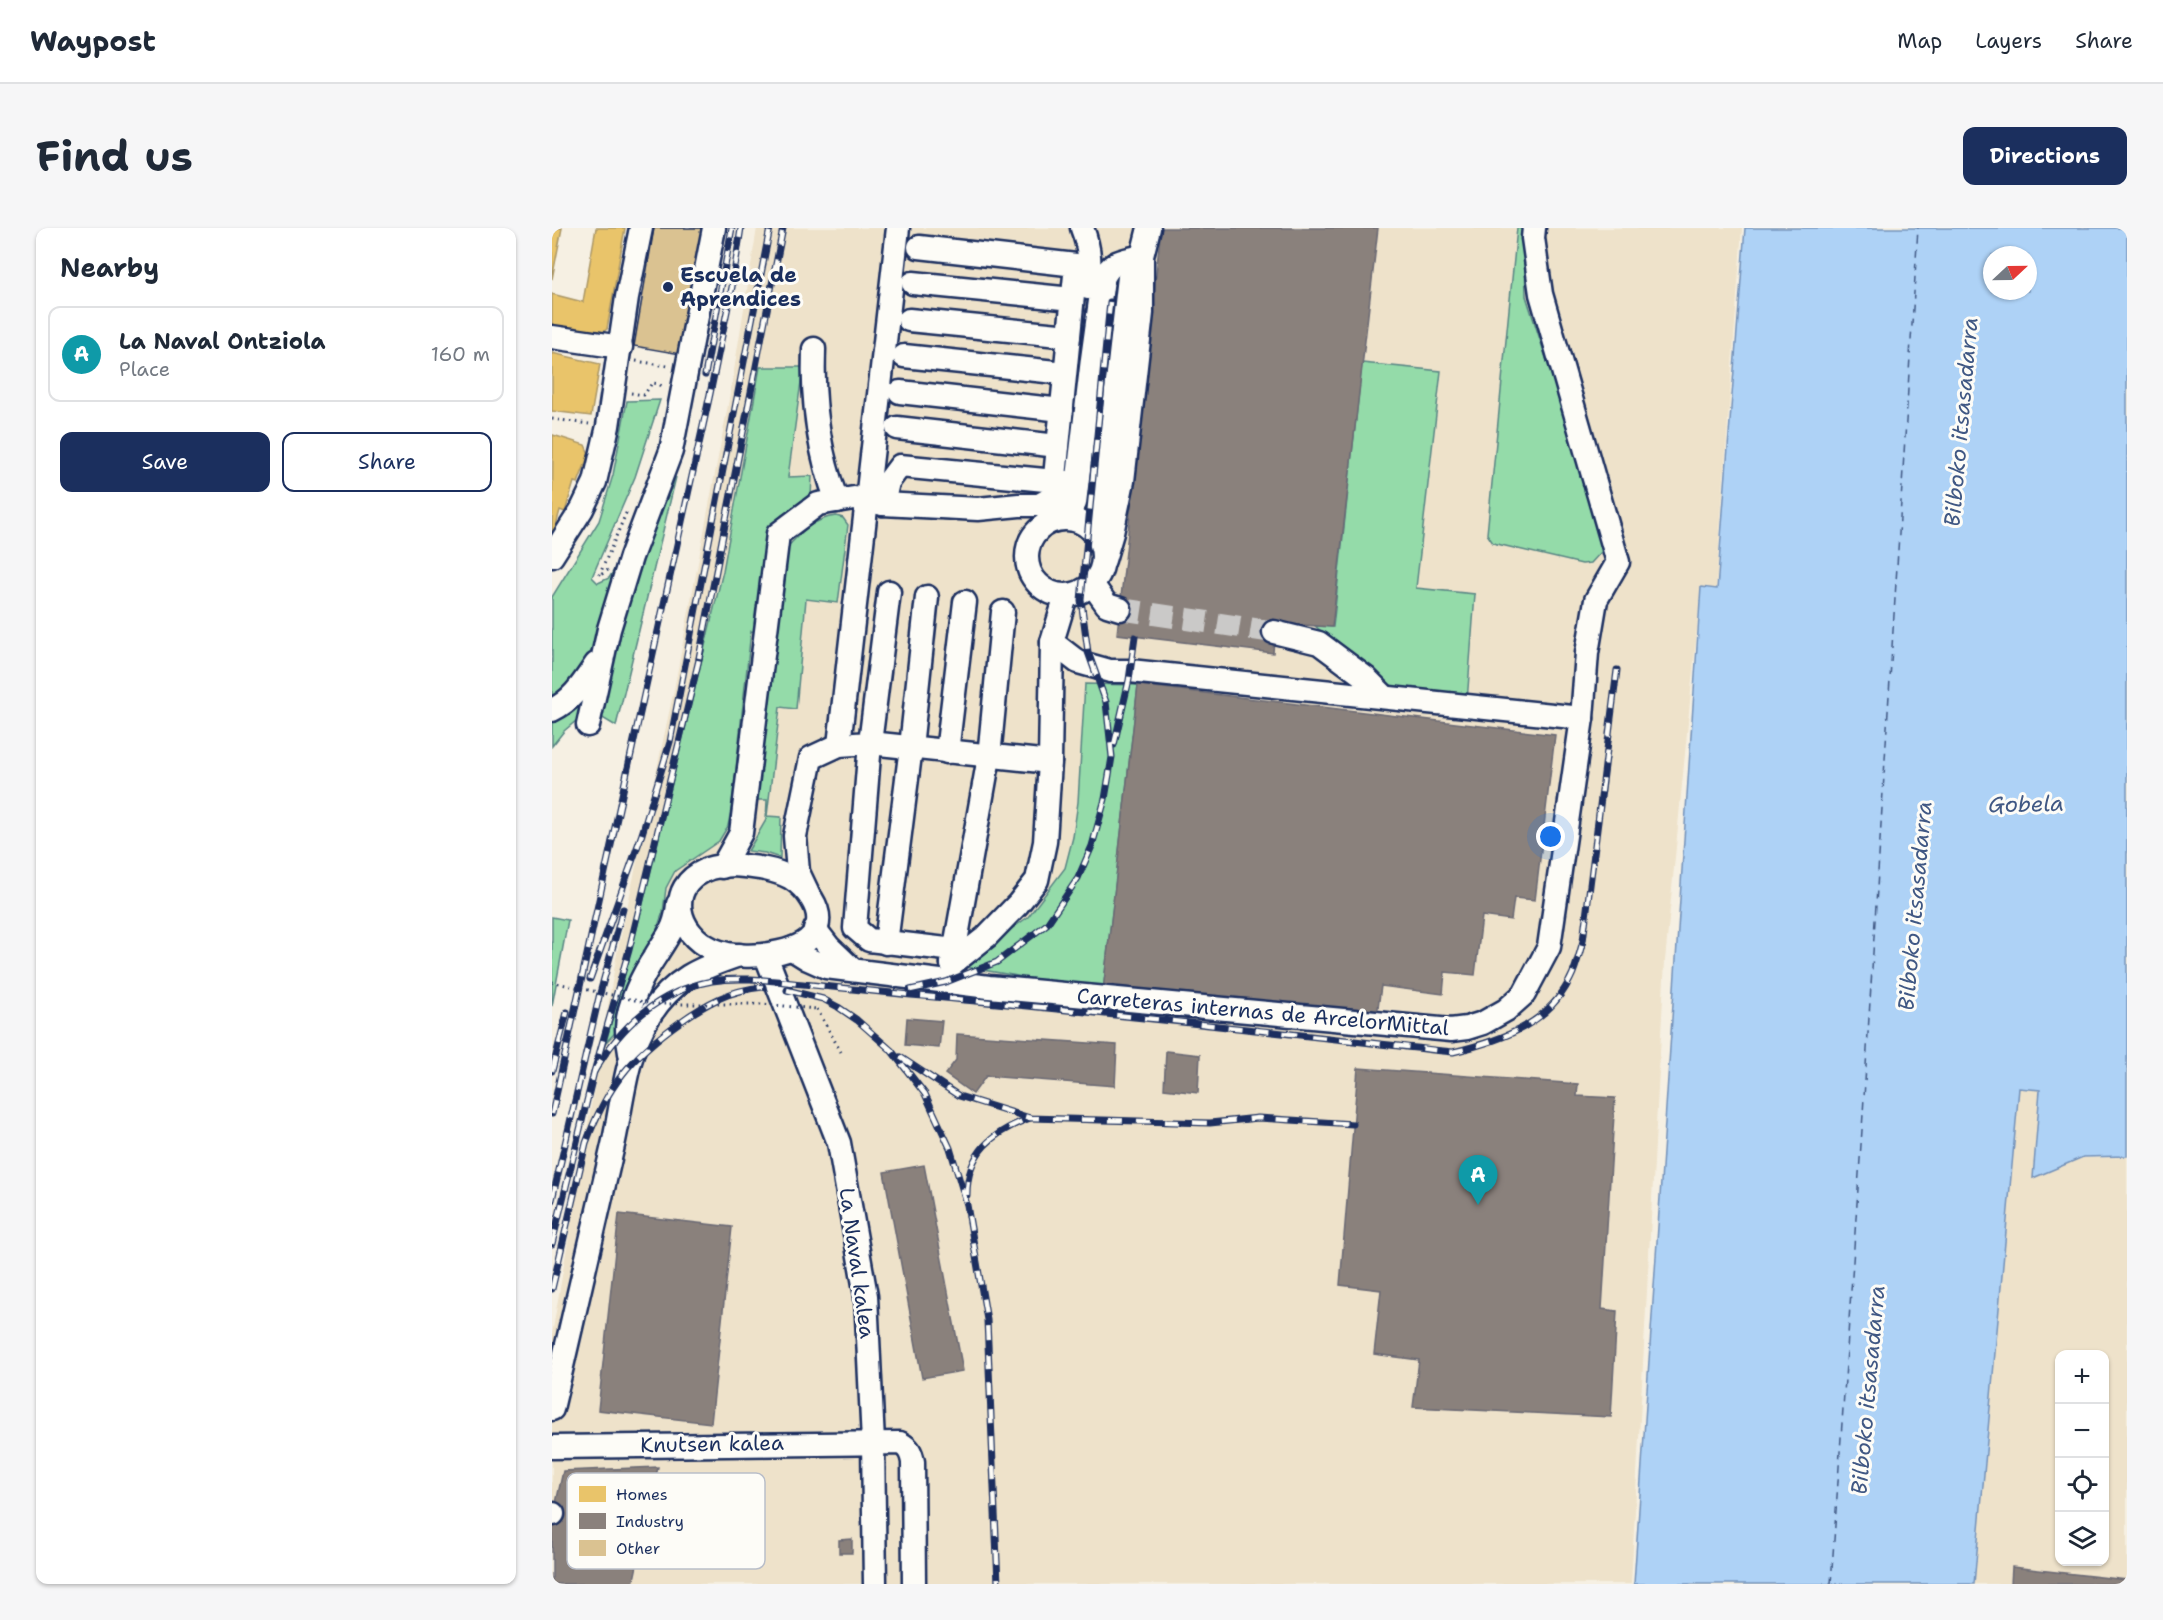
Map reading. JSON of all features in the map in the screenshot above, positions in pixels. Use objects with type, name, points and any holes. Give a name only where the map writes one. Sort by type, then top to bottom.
[{"type":"street","points":[[552,556],[582,509],[595,482],[608,426],[627,297],[641,228]]},
{"type":"street","points":[[588,725],[604,652],[631,557],[671,451],[714,228]]},
{"type":"street","points":[[839,745],[875,503],[898,228]]},
{"type":"street","points":[[1082,228],[1089,245],[1090,262],[1066,492],[1073,521],[1100,541],[1104,560]]},
{"type":"street","points":[[1138,257],[1141,324],[1123,482],[1112,533],[1099,576],[1087,589],[1066,596],[1049,593],[1034,582],[1026,567],[1026,551],[1036,531],[1048,522],[1073,521],[1101,512],[1129,279],[1149,228]]},
{"type":"street","name":"Carreteras internas de ArcelorMittal","points":[[792,949],[826,967],[853,970],[951,965],[1451,1030],[1483,1023],[1506,1010],[1524,994],[1549,947],[1582,718],[1587,653],[1596,600],[1618,562],[1540,294],[1533,238],[1534,228]]},
{"type":"street","points":[[722,867],[741,833],[778,534],[818,504],[854,498],[875,503],[978,509],[1039,505],[1053,497],[1076,265],[919,247]]},
{"type":"street","points":[[913,283],[1072,299]]},
{"type":"street","points":[[909,320],[1069,336]]},
{"type":"street","points":[[552,337],[620,353]]},
{"type":"street","points":[[814,349],[816,425],[822,456],[837,501]]},
{"type":"street","points":[[904,356],[1065,373]]},
{"type":"street","points":[[900,392],[1062,410]]},
{"type":"street","points":[[897,428],[1058,446]]},
{"type":"street","points":[[875,503],[900,466],[1054,481]]},
{"type":"street","points":[[978,509],[1025,522],[1036,531]]},
{"type":"street","points":[[1092,584],[1107,605],[1120,609]]},
{"type":"street","points":[[890,592],[870,744],[855,928],[869,940],[886,943],[951,965]]},
{"type":"street","points":[[951,965],[986,937],[1018,904],[1037,880],[1045,842],[1053,642],[1066,596]]},
{"type":"street","points":[[886,943],[927,597]]},
{"type":"street","points":[[947,752],[965,602]]},
{"type":"street","points":[[951,965],[989,756],[1003,612]]},
{"type":"street","points":[[1274,632],[1319,643],[1366,678],[1385,697]]},
{"type":"street","points":[[1053,642],[1078,662],[1110,671],[1130,671],[1582,718]]},
{"type":"street","points":[[552,710],[565,704],[576,693],[604,652]]},
{"type":"street","points":[[678,904],[686,927],[693,937],[714,950],[739,955],[766,956],[792,949],[806,941],[815,929],[817,912],[798,872],[795,836],[811,758],[839,745],[870,744],[911,747],[1050,762]]},
{"type":"street","points":[[630,1057],[627,1027],[636,991],[671,933],[676,921],[678,904],[687,882],[707,869],[733,865],[764,868],[790,878],[807,891]]},
{"type":"street","points":[[815,929],[829,947],[853,970]]},
{"type":"street","points":[[552,1409],[618,1123],[630,1057],[644,1024],[672,987],[693,972],[739,955]]},
{"type":"street","name":"La Naval kalea","points":[[766,956],[839,1143],[866,1296],[873,1442],[875,1584]]},
{"type":"street","name":"Knutsen kalea","points":[[552,1447],[900,1443],[907,1446],[912,1453],[914,1584]]},
{"type":"path","points":[[620,353],[689,364]]},
{"type":"path","points":[[614,391],[644,395],[652,383],[665,388],[669,396]]},
{"type":"path","points":[[552,419],[608,426]]},
{"type":"path","points":[[612,565],[599,576],[627,510]]},
{"type":"path","points":[[552,982],[653,1004],[762,1004],[817,1009],[841,1052]]},
{"type":"shaded area","points":[[757,228],[1742,228],[1716,589],[1701,588],[1665,961],[1631,1584],[552,1584],[552,1335],[616,959],[674,690],[731,389]]},
{"type":"shaded area","points":[[2019,1088],[2040,1089],[2033,1177],[2081,1158],[2127,1157],[2127,1584],[1974,1584]]},
{"type":"green space","points":[[1517,228],[1524,228],[1526,296],[1604,538],[1602,551],[1591,563],[1582,564],[1493,543],[1487,534]]},
{"type":"green space","points":[[1362,363],[1441,371],[1416,588],[1475,594],[1467,702],[1405,699],[1315,626],[1333,627]]},
{"type":"green space","points":[[760,367],[803,367],[788,477],[812,476],[811,497],[782,515],[770,529],[757,632],[751,631],[728,826],[719,841],[675,871],[666,888],[663,912],[657,929],[632,973],[617,1031],[606,1042],[636,932],[723,571]]},
{"type":"green space","points":[[660,400],[635,477],[592,577],[598,583],[609,578],[634,539],[598,649],[552,704],[552,597],[599,521],[613,475],[627,401]]},
{"type":"green space","points":[[676,477],[616,726],[599,716],[614,648],[644,550]]},
{"type":"green space","points":[[836,516],[843,518],[848,525],[838,603],[806,599],[796,709],[780,707],[767,816],[781,817],[780,858],[748,851],[766,820],[767,800],[749,800],[780,555],[811,525]]},
{"type":"green space","points":[[1085,684],[1138,685],[1103,991],[960,966],[1028,917],[1065,868],[1073,837],[1078,802]]},
{"type":"green space","points":[[589,685],[584,714],[564,731],[552,746],[552,715]]},
{"type":"green space","points":[[552,917],[568,920],[552,1006]]},
{"type":"water","points":[[1745,228],[2127,228],[2127,1156],[2083,1157],[2033,1178],[2040,1090],[2019,1088],[1974,1584],[1634,1584],[1701,587],[1717,589]]},
{"type":"building: Homes","points":[[555,228],[562,228],[552,279],[552,232]]},
{"type":"building: Homes","points":[[596,228],[625,228],[607,329],[598,335],[552,327],[552,294],[583,302]]},
{"type":"building: Homes","points":[[552,353],[600,364],[591,416],[552,411]]},
{"type":"building: Homes","points":[[553,435],[585,445],[589,454],[578,483],[574,482],[565,512],[560,510],[552,541]]},
{"type":"building: Industry","points":[[1161,228],[1378,228],[1332,627],[1275,623],[1273,653],[1117,634]]},
{"type":"building: Industry","points":[[1138,685],[1555,735],[1535,900],[1514,898],[1511,920],[1482,916],[1475,975],[1445,972],[1443,994],[1381,986],[1376,1023],[1103,991]]},
{"type":"building: Industry","points":[[907,1018],[942,1021],[939,1048],[905,1045]]},
{"type":"building: Industry","points":[[957,1034],[1117,1045],[1115,1086],[986,1076],[973,1094],[945,1074],[956,1060]]},
{"type":"building: Industry","points":[[1166,1051],[1200,1055],[1198,1093],[1164,1089]]},
{"type":"building: Industry","points":[[1358,1068],[1578,1084],[1577,1096],[1615,1098],[1602,1309],[1617,1311],[1611,1417],[1413,1407],[1419,1360],[1374,1354],[1381,1290],[1340,1285]]},
{"type":"building: Industry","points":[[924,1165],[963,1371],[922,1378],[884,1172]]},
{"type":"building: Industry","points":[[619,1214],[732,1227],[711,1423],[598,1410]]},
{"type":"building: Industry","points":[[658,1467],[657,1473],[567,1473],[567,1569],[636,1569],[633,1584],[552,1584],[552,1521],[563,1471]]},
{"type":"building: Industry","points":[[852,1539],[852,1553],[839,1553],[839,1540]]},
{"type":"building: Industry","points":[[2012,1567],[2127,1580],[2127,1584],[2011,1584]]},
{"type":"building: Other","name":"Escuela de Aprendices","points":[[654,228],[702,228],[680,354],[634,346]]},
{"type":"ferry route","points":[[1831,1584],[1862,1130],[1918,228]]},
{"type":"tunnel","points":[[1120,609],[1274,632]]},
{"type":"railway","points":[[705,375],[732,228]]},
{"type":"railway","points":[[552,1114],[710,394],[732,287],[741,228]]},
{"type":"railway","points":[[590,979],[642,834],[670,742],[770,228]]},
{"type":"railway","points":[[699,658],[783,228]]},
{"type":"railway","points":[[910,990],[946,982],[997,962],[1047,924],[1078,878],[1092,846],[1105,799],[1112,757],[1106,702],[1088,652],[1081,600],[1110,302]]},
{"type":"railway","points":[[1114,745],[1129,680],[1135,637]]},
{"type":"railway","points":[[552,1244],[594,1072],[629,950],[701,651]]},
{"type":"railway","points":[[594,1072],[616,1040],[643,1013],[658,1002],[693,986],[712,981],[735,979],[769,980],[1047,1008],[1453,1052],[1490,1042],[1524,1027],[1539,1017],[1564,991],[1573,973],[1583,941],[1617,670]]},
{"type":"railway","points":[[552,1200],[599,997],[623,909]]},
{"type":"railway","points":[[552,1289],[586,1143],[603,1105],[622,1074],[663,1035],[709,1003],[729,994],[763,987]]},
{"type":"railway","points":[[787,990],[823,999],[838,1007],[857,1020],[891,1050],[925,1094],[950,1148],[967,1205],[987,1320],[998,1584]]},
{"type":"railway","points":[[552,1071],[567,1012]]},
{"type":"railway","points":[[900,1057],[959,1096],[1030,1118],[1210,1123],[1258,1118],[1353,1124]]},
{"type":"railway","points":[[967,1195],[968,1180],[977,1155],[994,1137],[1030,1118]]},
{"type":"place","name":"Escuela de Aprendices","points":[[668,287]]},
{"type":"place","name":"La Naval Ontziola","points":[[1478,1205]]},
{"type":"water label","name":"Bilboko itsasadarra","points":[[1961,422]]},
{"type":"water label","name":"Gobela","points":[[2026,804]]},
{"type":"water label","name":"Bilboko itsasadarra","points":[[1915,906]]},
{"type":"water label","name":"Bilboko itsasadarra","points":[[1868,1390]]}]
